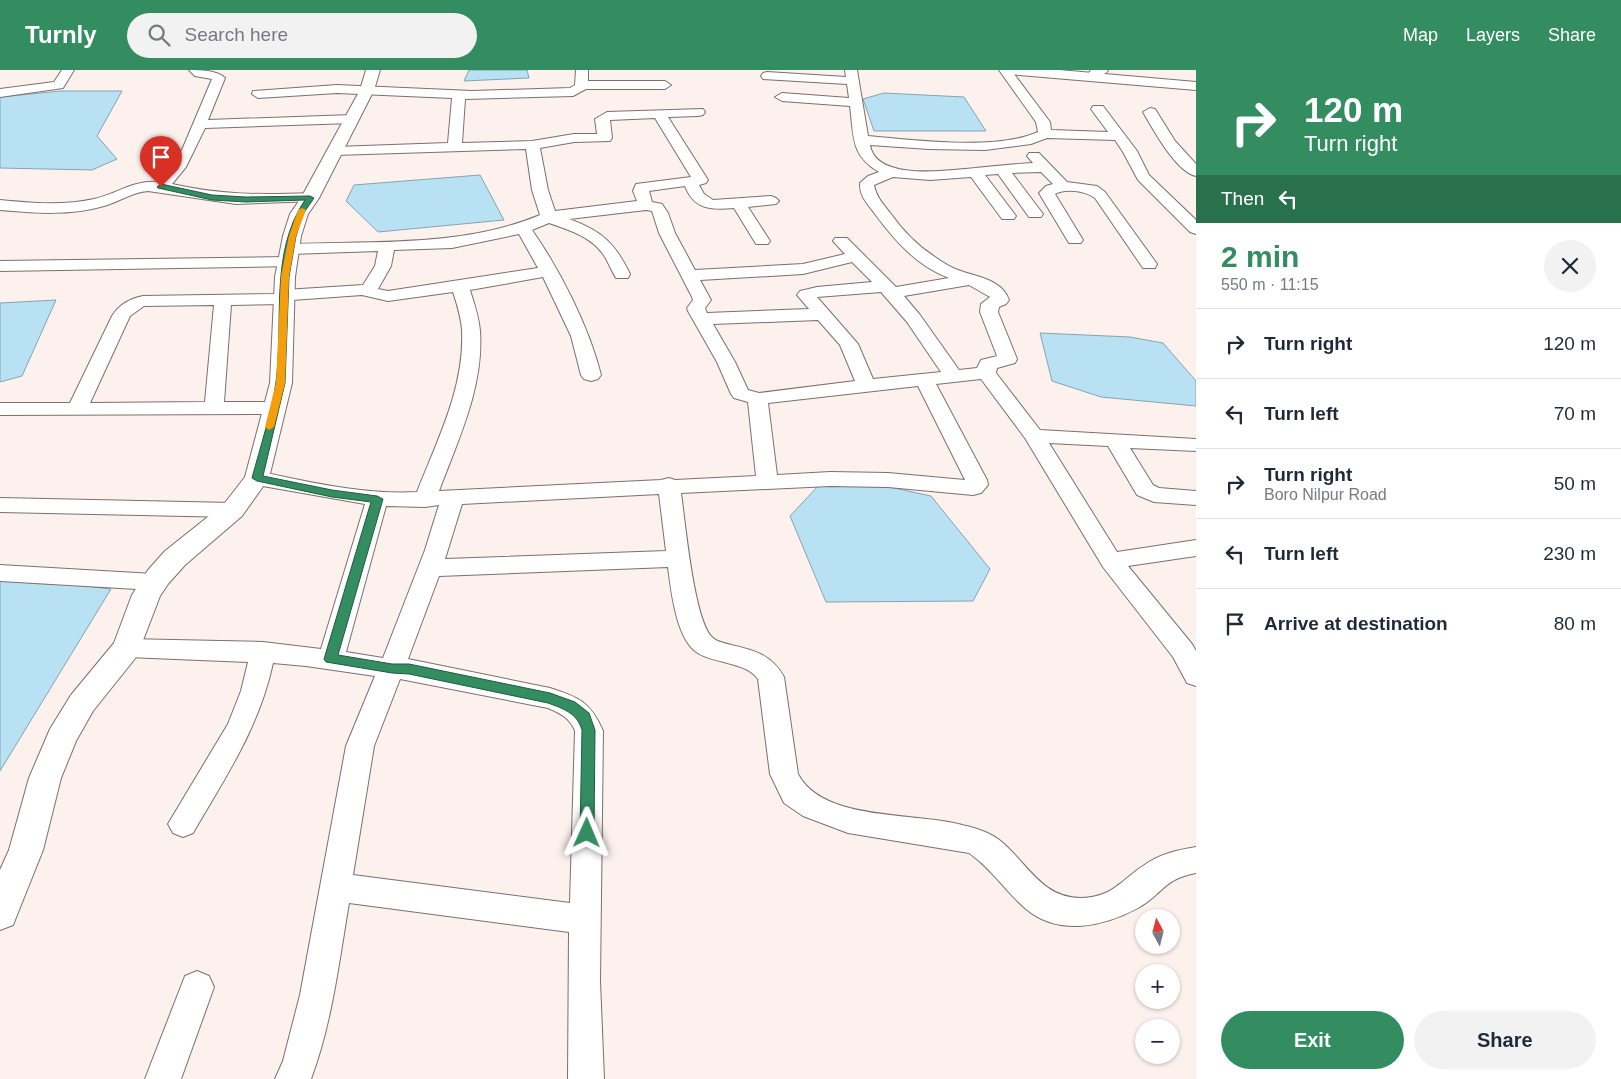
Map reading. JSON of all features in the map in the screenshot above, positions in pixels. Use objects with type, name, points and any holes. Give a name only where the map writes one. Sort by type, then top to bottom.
[{"type":"main road","points":[[1007,70],[1196,86]]},
{"type":"main road","points":[[1065,70],[1098,71],[1196,81]]},
{"type":"main road","points":[[0,913],[26,850],[45,778],[61,738],[82,703],[127,648],[146,595],[154,582],[175,558],[233,510],[257,478],[281,383],[284,297],[292,236],[299,214],[310,198],[352,119],[370,80]]},
{"type":"street","points":[[0,93],[58,85],[68,70]]},
{"type":"street","points":[[161,187],[179,167],[200,124],[219,78],[214,75],[199,74],[195,70]]},
{"type":"street","points":[[258,94],[319,90],[370,80],[459,94],[566,93],[579,90],[582,70]]},
{"type":"street","points":[[1007,70],[1043,122],[1046,134]]},
{"type":"street","points":[[767,76],[852,76],[864,153],[870,160],[892,172],[928,176],[1044,166]]},
{"type":"street","points":[[581,85],[665,85]]},
{"type":"street","points":[[455,148],[459,94]]},
{"type":"street","points":[[782,97],[857,103]]},
{"type":"street","points":[[1098,109],[1136,160],[1143,177],[1196,229]]},
{"type":"street","points":[[335,151],[532,145],[574,138],[602,139],[606,135],[604,118],[698,112]]},
{"type":"street","points":[[1150,112],[1166,140],[1196,172]]},
{"type":"street","points":[[646,205],[640,191],[641,187],[701,180],[701,177],[678,146],[659,114]]},
{"type":"street","points":[[200,124],[352,119]]},
{"type":"street","points":[[862,140],[954,145],[1023,143],[1038,140],[1046,134],[1118,136]]},
{"type":"street","points":[[1023,143],[1063,186]]},
{"type":"street","points":[[532,145],[540,190],[549,216],[591,234],[605,243],[622,274]]},
{"type":"street","points":[[1002,170],[1035,214]]},
{"type":"street","points":[[892,172],[873,179],[867,183],[867,188],[900,238],[911,248],[948,272],[983,284],[1000,296],[1000,300],[990,304],[989,312],[1008,359],[988,364],[986,373],[1034,436],[1111,561],[1178,645],[1196,676]]},
{"type":"street","points":[[975,172],[1008,216]]},
{"type":"street","points":[[691,182],[693,190],[705,203],[712,205],[771,200]]},
{"type":"street","points":[[0,205],[62,207],[96,204],[117,198],[140,186],[161,187],[212,198],[246,200],[310,198]]},
{"type":"street","points":[[1075,240],[1046,193],[1051,189],[1063,186],[1096,191],[1149,264]]},
{"type":"street","points":[[738,203],[762,241]]},
{"type":"street","points":[[0,266],[289,256],[387,246],[452,243],[487,238],[523,228],[549,216],[646,205],[657,207],[661,211],[662,223],[702,297],[696,308],[741,394],[758,400],[866,385],[986,373]]},
{"type":"street","points":[[523,228],[535,244],[573,316],[585,350],[591,375]]},
{"type":"street","points":[[841,241],[889,290],[914,319],[953,376]]},
{"type":"street","points":[[369,290],[383,266],[387,246]]},
{"type":"street","points":[[689,275],[803,268],[856,256]]},
{"type":"street","points":[[78,408],[125,309],[133,304],[143,302],[284,297],[369,290],[382,296],[460,286],[548,270]]},
{"type":"street","points":[[866,385],[849,344],[839,330],[806,295],[817,292],[889,290],[972,280]]},
{"type":"street","points":[[293,1079],[300,1061],[316,995],[360,746],[392,669],[430,568],[438,499],[471,355],[471,329],[460,286]]},
{"type":"street","points":[[214,408],[223,300]]},
{"type":"street","points":[[702,319],[822,314]]},
{"type":"street","points":[[257,478],[332,494],[377,499],[438,499],[669,485],[830,479],[888,480],[973,488],[977,485],[976,480],[924,379]]},
{"type":"street","points":[[758,400],[766,481]]},
{"type":"street","points":[[0,409],[274,408]]},
{"type":"street","points":[[1034,436],[1196,445]]},
{"type":"street","points":[[1115,440],[1145,490],[1154,495],[1196,498]]},
{"type":"street","points":[[669,485],[679,559],[694,633],[702,644],[717,652],[755,661],[766,668],[771,677],[784,774],[794,794],[813,807],[848,820],[900,830],[962,837],[979,843],[992,852],[1038,900],[1056,910],[1082,912],[1110,907],[1132,895],[1154,875],[1177,863],[1196,860]]},
{"type":"street","points":[[331,659],[377,499]]},
{"type":"street","points":[[0,505],[233,510]]},
{"type":"street","points":[[1111,561],[1196,548]]},
{"type":"street","points":[[430,568],[679,559]]},
{"type":"street","points":[[0,573],[154,582]]},
{"type":"street","points":[[127,648],[263,652],[331,659],[392,669],[409,669],[550,698],[570,706],[584,717],[589,730],[584,981],[586,1079]]},
{"type":"street","points":[[183,824],[240,727],[254,691],[263,652]]},
{"type":"street","points":[[336,887],[586,920]]},
{"type":"street","points":[[163,1079],[197,987]]},
{"type":"water","points":[[469,70],[527,70],[529,78],[464,81]]},
{"type":"water","points":[[61,91],[122,91],[97,136],[117,159],[92,170],[0,168],[0,97]]},
{"type":"water","points":[[884,93],[964,97],[986,131],[874,131],[863,99]]},
{"type":"water","points":[[480,175],[504,220],[378,232],[346,201],[354,185]]},
{"type":"water","points":[[56,300],[22,376],[0,382],[0,303]]},
{"type":"water","points":[[1040,333],[1130,337],[1163,343],[1196,381],[1196,406],[1101,397],[1052,381]]},
{"type":"water","points":[[820,484],[885,486],[931,496],[990,569],[973,601],[826,602],[790,516]]},
{"type":"water","points":[[0,576],[111,589],[0,771]]},
{"type":"slow traffic","points":[[269,427],[281,383],[285,277],[292,236],[302,210]]},
{"type":"route","points":[[161,187],[212,198],[246,200],[310,198],[299,214],[292,236],[285,277],[281,383],[257,478],[332,494],[377,499],[331,659],[392,669],[409,669],[550,698],[570,706],[584,717],[589,730],[587,833]]}]
